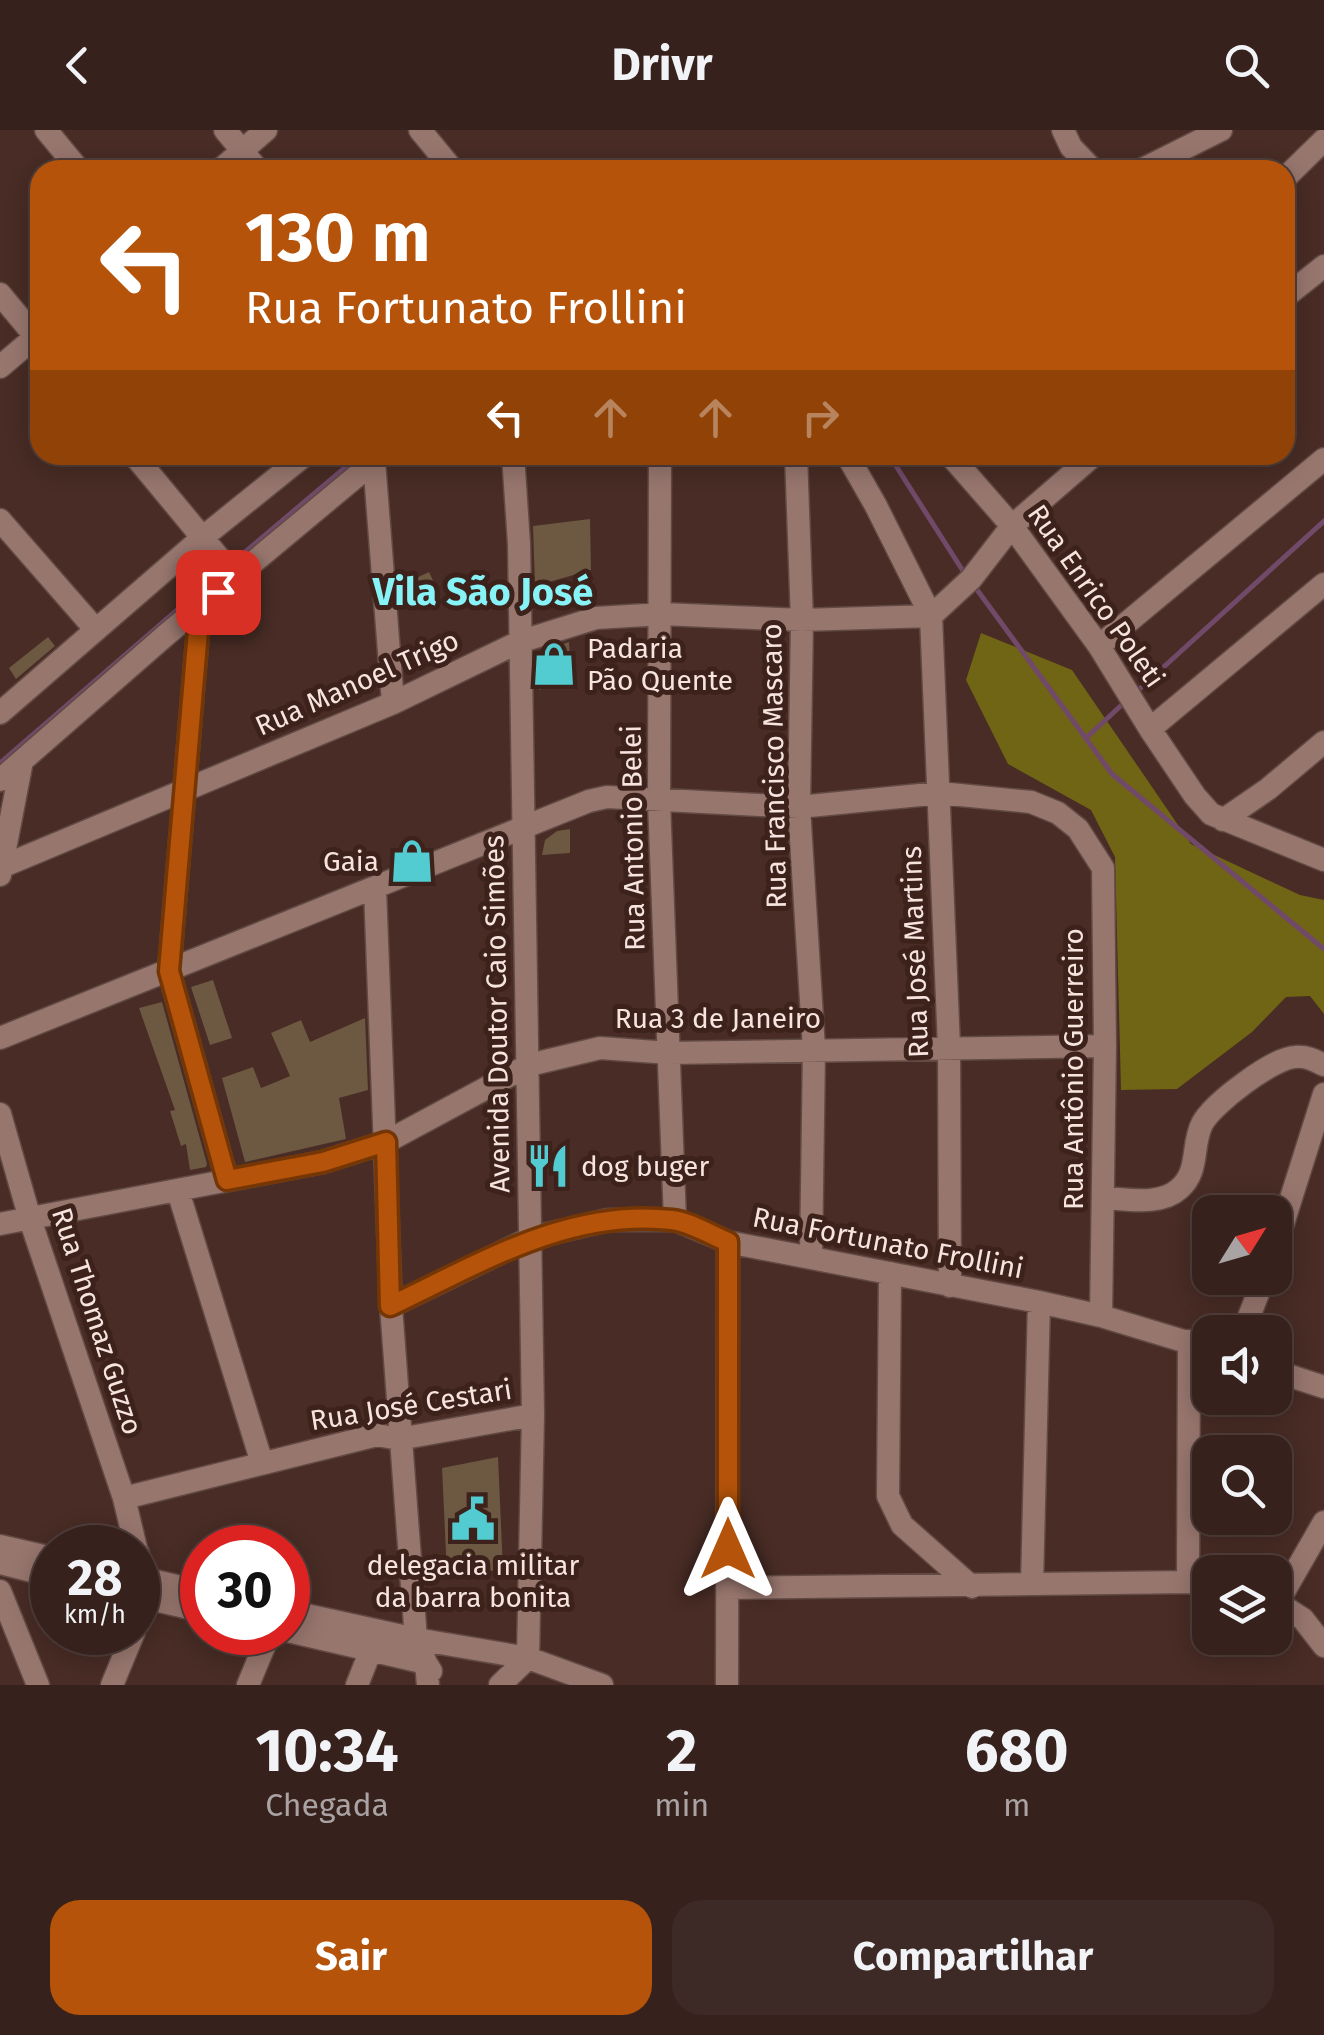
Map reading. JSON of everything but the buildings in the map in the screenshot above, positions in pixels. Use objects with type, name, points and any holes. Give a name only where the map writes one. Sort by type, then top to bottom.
[{"type":"street","points":[[46,130],[71,160]]},
{"type":"street","points":[[225,130],[250,160]]},
{"type":"street","points":[[231,160],[266,130]]},
{"type":"street","points":[[420,130],[445,160]]},
{"type":"street","points":[[1063,130],[1084,160]]},
{"type":"street","points":[[1161,160],[1221,130]]},
{"type":"street","points":[[1295,168],[1324,140]]},
{"type":"street","points":[[1295,289],[1324,266]]},
{"type":"street","points":[[0,294],[30,328]]},
{"type":"street","points":[[0,368],[30,344]]},
{"type":"street","points":[[1100,646],[1324,459]]},
{"type":"street","points":[[142,465],[232,573]]},
{"type":"street","points":[[0,713],[96,630],[207,543],[294,465]]},
{"type":"street","points":[[0,780],[200,607],[232,573],[369,465]]},
{"type":"street","points":[[378,465],[393,703]]},
{"type":"street","name":"Avenida Doutor Caio Simões","points":[[514,465],[519,544],[529,1066],[533,1415],[528,1658]]},
{"type":"street","name":"Rua Antonio Belei","points":[[660,465],[659,801],[675,1220]]},
{"type":"street","name":"Rua Francisco Mascaro","points":[[796,465],[802,620],[798,806],[814,1049],[810,1256]]},
{"type":"street","points":[[853,465],[939,608],[971,579],[1012,526],[1082,465]]},
{"type":"street","name":"Rua Enrico Poleti","points":[[959,465],[1012,526],[1100,646],[1195,796],[1211,814],[1223,820]]},
{"type":"street","points":[[0,520],[96,630]]},
{"type":"street","points":[[1150,729],[1324,584]]},
{"type":"street","points":[[200,607],[169,971],[227,1180]]},
{"type":"street","name":"Rua Manoel Trigo","points":[[1,866],[393,703],[519,642],[596,618],[662,614],[802,620],[939,608]]},
{"type":"street","name":"Rua José Martins","points":[[939,608],[950,1286]]},
{"type":"street","points":[[166,635],[196,652]]},
{"type":"street","points":[[1223,820],[1324,742]]},
{"type":"street","points":[[0,875],[22,761]]},
{"type":"street","points":[[0,1038],[589,801],[607,797],[798,806],[940,792]]},
{"type":"street","name":"Rua Antônio Guerreiro","points":[[940,792],[1031,802],[1058,813],[1078,829],[1103,868],[1101,1316]]},
{"type":"street","points":[[1223,820],[1324,860]]},
{"type":"street","points":[[375,889],[390,1306],[416,1639],[427,1674]]},
{"type":"street","name":"Rua 3 de Janeiro","points":[[0,1224],[323,1162],[386,1142],[529,1066],[600,1048],[670,1053],[1105,1046]]},
{"type":"street","points":[[1104,1198],[1158,1199],[1171,1195],[1189,1178],[1200,1127],[1218,1103],[1290,1056],[1310,1058],[1324,1066]]},
{"type":"street","points":[[1292,1196],[1324,1094]]},
{"type":"street","name":"Rua Thomaz Guzzo","points":[[0,1114],[30,1220],[131,1525]]},
{"type":"street","points":[[178,1191],[262,1462]]},
{"type":"street","name":"Rua Fortunato Frollini","points":[[390,1306],[531,1238],[608,1220],[675,1220],[728,1242],[1039,1302],[1192,1343]]},
{"type":"street","points":[[727,1685],[728,1242]]},
{"type":"street","points":[[890,1274],[888,1496],[902,1525],[972,1586]]},
{"type":"street","points":[[1032,1584],[1039,1302]]},
{"type":"street","points":[[1292,1377],[1324,1387]]},
{"type":"street","name":"Rua José Cestari","points":[[124,1498],[377,1435],[399,1439],[533,1415]]},
{"type":"street","points":[[1199,1555],[1200,1415]]},
{"type":"street","points":[[1292,1575],[1324,1522]]},
{"type":"street","points":[[0,1546],[30,1553]]},
{"type":"street","points":[[0,1564],[30,1571]]},
{"type":"street","points":[[728,1588],[1192,1584]]},
{"type":"street","points":[[0,1591],[38,1685]]},
{"type":"street","points":[[1292,1612],[1324,1646]]},
{"type":"street","points":[[310,1618],[375,1640],[443,1685]]},
{"type":"street","points":[[310,1633],[375,1640],[416,1639],[528,1658],[602,1685]]},
{"type":"street","points":[[357,1685],[375,1640]]},
{"type":"street","points":[[488,1652],[502,1684],[528,1658]]},
{"type":"street","points":[[112,1685],[124,1655]]},
{"type":"street","points":[[248,1685],[260,1655]]},
{"type":"shaded area","points":[[981,633],[1072,670],[1191,844],[1300,895],[1324,900],[1324,1014],[1310,996],[1286,997],[1252,1032],[1177,1089],[1121,1090],[1115,857],[1091,810],[1008,764],[966,680]]},
{"type":"waterway","points":[[232,563],[348,465]]},
{"type":"waterway","points":[[895,465],[963,571]]},
{"type":"waterway","points":[[1134,694],[1324,521]]},
{"type":"waterway","points":[[0,763],[220,573]]},
{"type":"waterway","points":[[975,587],[1112,774],[1324,949]]},
{"type":"waterway","points":[[1086,738],[1126,701]]},
{"type":"place","name":"Padaria Pão Quente","points":[[554,664]]},
{"type":"place","name":"Gaia","points":[[412,861]]},
{"type":"place","name":"dog buger","points":[[548,1166]]},
{"type":"place","name":"delegacia militar da barra bonita","points":[[473,1519]]},
{"type":"district","name":"Vila São José","points":[[483,592]]},
{"type":"route","points":[[218,592],[200,607],[169,971],[227,1180],[323,1162],[386,1142],[390,1306],[531,1238],[608,1220],[675,1220],[728,1242],[728,1549]]}]
